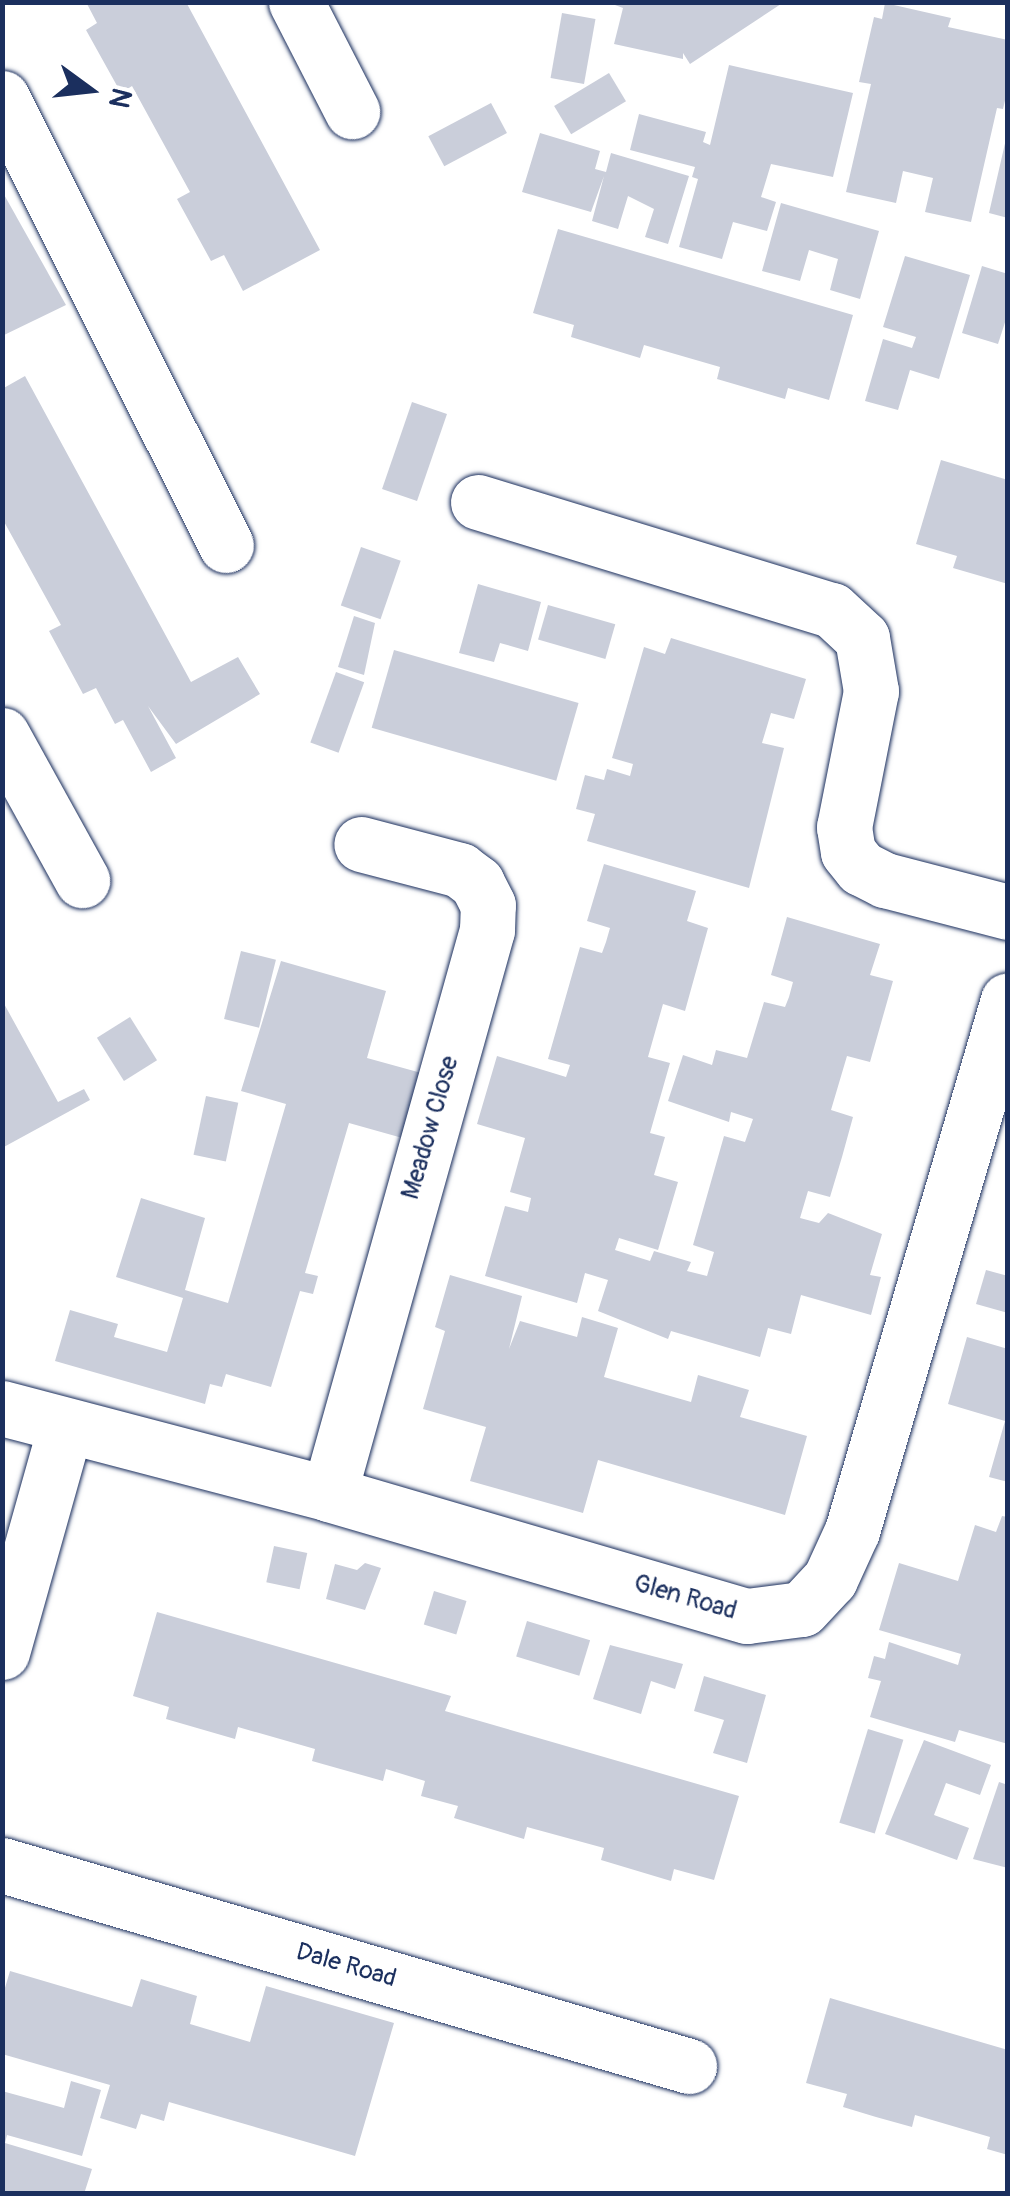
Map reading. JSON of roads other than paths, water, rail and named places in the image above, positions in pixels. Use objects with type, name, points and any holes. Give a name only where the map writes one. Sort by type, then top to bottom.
[{"type":"street","points":[[296,2],[352,110]]},
{"type":"street","points":[[2,98],[226,545]]},
{"type":"street","points":[[478,502],[832,610],[862,638],[870,668],[862,752],[844,827],[848,852],[861,868],[1008,912]]},
{"type":"street","points":[[2,735],[82,880]]},
{"type":"street","name":"Meadow Close","points":[[329,1494],[487,930],[488,905],[478,883],[460,870],[361,844]]},
{"type":"street","name":"Glen Road","points":[[2,1408],[65,1428],[329,1494],[747,1616],[802,1608],[830,1579],[852,1531],[1008,1000]]},
{"type":"street","points":[[2,1652],[65,1428]]},
{"type":"street","name":"Dale Road","points":[[2,1865],[689,2066]]}]
